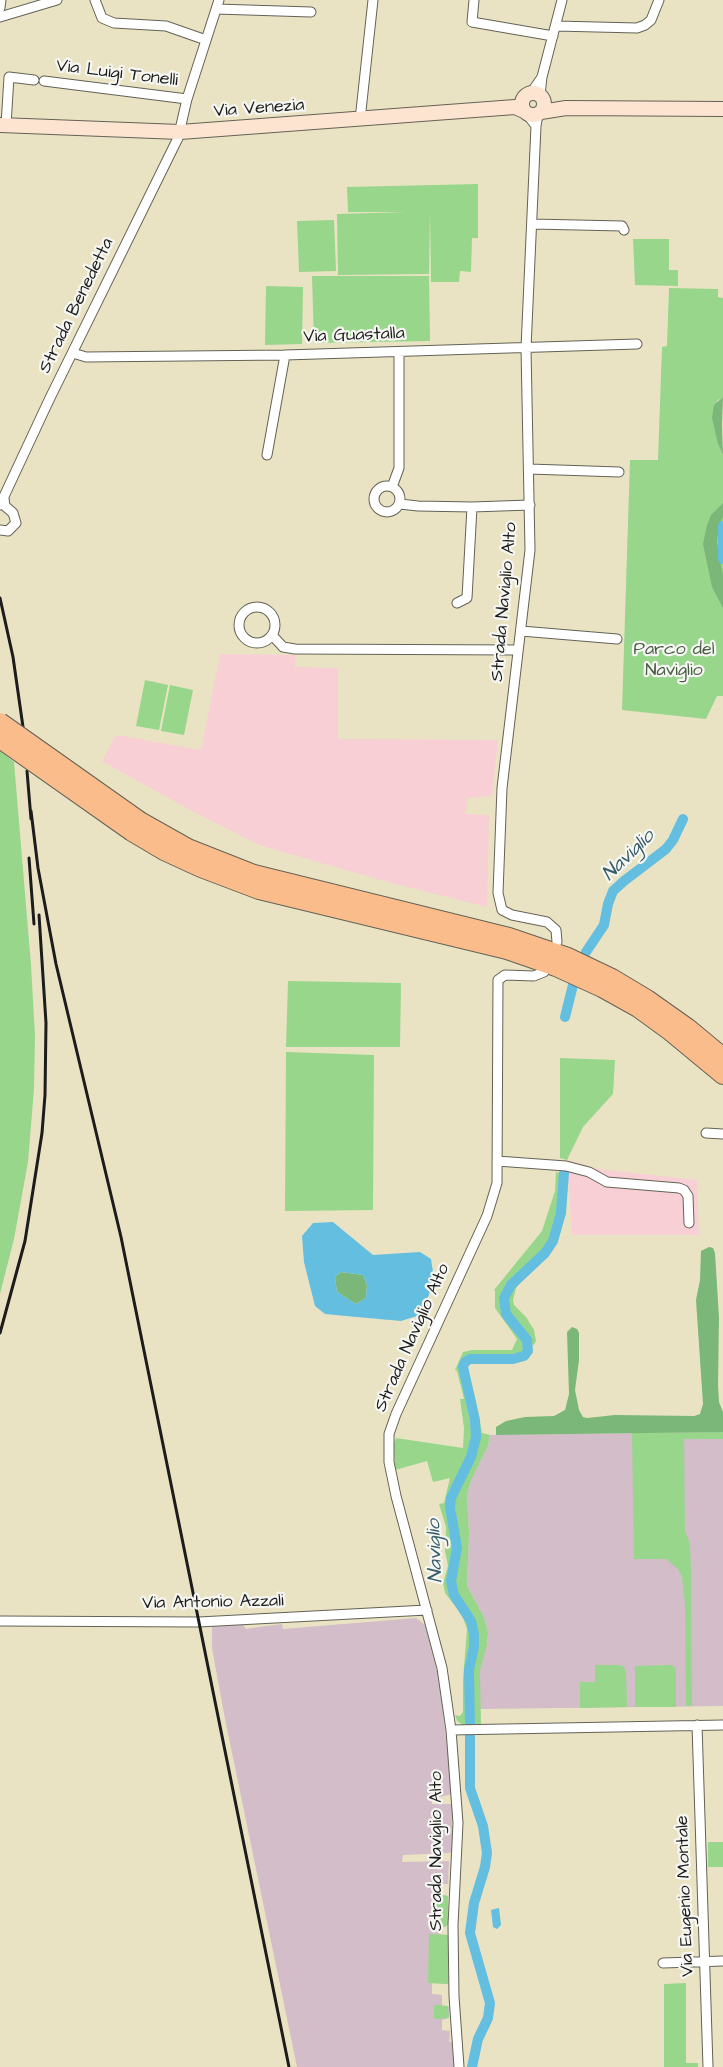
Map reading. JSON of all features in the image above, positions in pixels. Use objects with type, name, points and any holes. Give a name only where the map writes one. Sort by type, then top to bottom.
[{"type":"highway","points":[[0,722],[136,827],[254,874],[509,937],[568,957],[612,978],[647,999],[688,1028],[723,1057]]},
{"type":"highway","points":[[0,739],[183,860],[249,886],[497,948],[565,971],[602,988],[646,1014],[723,1075]]},
{"type":"street","points":[[0,8],[1,0]]},
{"type":"street","points":[[0,17],[57,0]]},
{"type":"street","points":[[95,0],[102,18],[114,23],[166,26],[206,40]]},
{"type":"street","points":[[360,120],[373,0]]},
{"type":"street","points":[[474,0],[472,22],[553,36]]},
{"type":"street","name":"Strada Naviglio Alto","points":[[557,942],[557,932],[550,923],[506,913],[499,902],[502,789],[531,550],[526,348],[532,224],[532,107],[562,0]]},
{"type":"street","points":[[556,26],[637,28],[651,20],[656,13],[659,0]]},
{"type":"street","points":[[217,4],[311,12]]},
{"type":"street","name":"Strada Benedetta","points":[[0,505],[180,132],[187,99],[217,4]]},
{"type":"street","name":"Via Venezia","points":[[39,81],[9,77],[3,125],[180,132],[532,107],[723,109]]},
{"type":"street","name":"Via Luigi Tonelli","points":[[39,81],[187,99]]},
{"type":"street","points":[[532,224],[622,226],[624,230]]},
{"type":"street","name":"Via Guastalla","points":[[73,353],[86,357],[285,355],[637,344]]},
{"type":"street","points":[[392,487],[399,468],[399,352]]},
{"type":"street","points":[[267,455],[285,355]]},
{"type":"street","points":[[529,469],[618,472]]},
{"type":"street","points":[[386,486],[392,487],[400,494],[400,504],[397,509],[387,513],[380,511],[375,505],[376,492],[386,486]]},
{"type":"street","points":[[0,530],[8,531],[16,524],[13,513],[4,506],[4,496]]},
{"type":"street","points":[[400,504],[472,507],[530,505]]},
{"type":"street","points":[[457,603],[467,598],[472,507]]},
{"type":"street","points":[[521,631],[617,639]]},
{"type":"street","points":[[272,635],[283,647],[295,649],[518,650]]},
{"type":"street","name":"Strada Naviglio Alto","points":[[459,2067],[454,1996],[453,1932],[457,1808],[451,1730],[444,1679],[396,1496],[389,1462],[388,1434],[487,1216],[497,1183],[498,983],[505,975],[534,976],[544,972]]},
{"type":"street","points":[[705,1133],[723,1134]]},
{"type":"street","points":[[497,1161],[566,1166],[589,1172],[607,1182],[679,1188],[684,1190],[688,1196],[689,1223]]},
{"type":"street","name":"Via Antonio Azzali","points":[[0,1622],[199,1622],[427,1610]]},
{"type":"street","name":"Via Eugenio Montale","points":[[697,1725],[708,2067]]},
{"type":"street","points":[[451,1730],[723,1725]]},
{"type":"street","points":[[663,1963],[723,1961]]},
{"type":"shaded area","points":[[220,654],[295,655],[295,667],[338,668],[338,739],[498,740],[492,796],[467,798],[466,814],[489,815],[487,907],[384,881],[259,845],[102,761],[116,735],[201,750]]},
{"type":"shaded area","points":[[567,1160],[599,1169],[697,1180],[699,1235],[572,1235]]},
{"type":"shaded area","points":[[723,1432],[723,1706],[480,1709],[480,1667],[487,1645],[488,1632],[484,1617],[467,1586],[469,1534],[467,1495],[471,1481],[488,1446],[490,1435]]},
{"type":"shaded area","points":[[416,1618],[425,1625],[440,1683],[452,1794],[432,1799],[432,1804],[452,1804],[452,1852],[403,1855],[402,1862],[449,1861],[448,1884],[438,1884],[438,1893],[448,1896],[448,1924],[440,1927],[439,1934],[448,1935],[448,1984],[432,1983],[432,1994],[442,1995],[442,2005],[449,2007],[449,2018],[442,2020],[442,2030],[450,2031],[449,2042],[452,2042],[454,2067],[297,2067],[225,1719],[212,1648],[212,1626],[243,1625],[246,1629],[282,1624],[283,1629]]},
{"type":"green space","points":[[478,184],[478,238],[472,238],[471,272],[460,271],[459,282],[431,282],[430,211],[429,274],[338,275],[337,214],[408,212],[348,212],[347,187]]},
{"type":"green space","points":[[334,220],[336,271],[299,272],[297,221]]},
{"type":"green space","points":[[633,239],[669,239],[669,270],[678,270],[678,286],[635,285]]},
{"type":"green space","points":[[312,276],[429,276],[430,341],[314,343]]},
{"type":"green space","points":[[266,286],[303,287],[302,344],[265,345]]},
{"type":"green space","name":"Parco del Naviglio","points":[[669,288],[718,289],[718,297],[723,298],[723,397],[717,401],[718,444],[723,455],[723,696],[717,696],[706,719],[622,710],[630,460],[658,460],[662,347],[667,346]]},
{"type":"green space","points":[[723,397],[723,455],[712,418],[714,405]]},
{"type":"green space","points":[[723,503],[723,517],[719,525],[717,542],[723,575],[723,608],[712,587],[703,544],[711,515]]},
{"type":"green space","points":[[145,680],[168,685],[159,730],[136,726]]},
{"type":"green space","points":[[170,685],[193,690],[184,735],[161,731]]},
{"type":"green space","points":[[0,751],[14,762],[35,1036],[34,1089],[28,1162],[14,1239],[0,1294]]},
{"type":"green space","points":[[288,981],[401,983],[400,1047],[286,1047]]},
{"type":"green space","points":[[286,1052],[374,1055],[373,1210],[285,1211]]},
{"type":"green space","points":[[560,1058],[615,1060],[613,1094],[583,1127],[567,1160],[560,1158]]},
{"type":"green space","points":[[556,1172],[560,1173],[559,1202],[552,1239],[538,1257],[510,1282],[501,1298],[503,1314],[526,1347],[522,1353],[514,1357],[470,1355],[464,1359],[459,1368],[473,1434],[466,1460],[449,1491],[447,1504],[454,1550],[448,1574],[448,1586],[469,1624],[472,1637],[465,1674],[468,1721],[463,1725],[457,1721],[455,1715],[460,1716],[463,1712],[467,1629],[462,1615],[445,1593],[443,1583],[448,1566],[445,1551],[446,1527],[439,1504],[444,1503],[450,1478],[433,1482],[427,1461],[395,1470],[394,1444],[396,1438],[463,1448],[464,1428],[460,1399],[464,1399],[455,1370],[463,1352],[512,1350],[517,1339],[495,1308],[494,1290],[542,1231],[555,1191]]},
{"type":"green space","points":[[709,1247],[713,1248],[715,1253],[719,1318],[718,1385],[719,1402],[723,1412],[723,1432],[496,1435],[496,1427],[506,1421],[525,1417],[554,1416],[565,1410],[569,1394],[567,1332],[572,1327],[579,1333],[579,1360],[575,1390],[579,1410],[583,1417],[694,1416],[700,1414],[703,1404],[696,1300],[700,1280],[701,1251]]},
{"type":"green space","points":[[530,1270],[516,1288],[513,1300],[514,1305],[526,1317],[534,1330],[536,1341],[533,1346],[530,1336],[510,1317],[507,1304],[513,1286]]},
{"type":"green space","points":[[341,1272],[363,1275],[367,1285],[366,1298],[356,1304],[337,1292],[335,1277]]},
{"type":"green space","points":[[468,1387],[474,1393],[482,1433],[490,1435],[488,1446],[471,1481],[467,1495],[469,1534],[467,1586],[484,1617],[488,1632],[480,1671],[481,1725],[473,1725],[473,1662],[478,1647],[478,1632],[457,1596],[454,1583],[461,1548],[454,1501],[474,1455],[479,1435],[477,1416]]},
{"type":"green space","points":[[723,1432],[723,1439],[684,1439],[685,1531],[690,1544],[691,1570],[692,1706],[686,1706],[685,1603],[682,1577],[678,1569],[666,1559],[634,1559],[632,1433]]},
{"type":"green space","points":[[595,1665],[624,1667],[627,1707],[580,1708],[580,1682],[595,1682]]},
{"type":"green space","points":[[672,1665],[676,1669],[676,1707],[635,1707],[635,1666]]},
{"type":"green space","points":[[708,1842],[723,1842],[723,1867],[708,1867]]},
{"type":"green space","points":[[436,1893],[448,1896],[448,1924],[445,1927],[435,1925]]},
{"type":"green space","points":[[429,1934],[448,1935],[448,1984],[428,1983]]},
{"type":"green space","points":[[686,1983],[686,2063],[698,2063],[698,2067],[664,2067],[664,1984]]},
{"type":"green space","points":[[434,2005],[448,2006],[449,2018],[434,2019]]},
{"type":"water","points":[[333,1222],[373,1255],[420,1252],[431,1259],[433,1272],[429,1295],[417,1316],[401,1321],[325,1314],[315,1306],[304,1262],[302,1236],[313,1223]],"holes":[[[341,1272],[363,1275],[367,1285],[366,1298],[356,1304],[337,1292],[335,1277]]]},
{"type":"water","points":[[499,1908],[501,1925],[497,1929],[493,1927],[491,1910]]},
{"type":"waterway","name":"Naviglio","points":[[723,526],[723,559]]},
{"type":"waterway","name":"Naviglio","points":[[586,952],[604,925],[613,891],[666,849],[683,819]]},
{"type":"waterway","name":"Naviglio","points":[[565,1017],[573,985]]},
{"type":"waterway","name":"Naviglio","points":[[470,1725],[469,1670],[474,1634],[471,1621],[454,1595],[451,1581],[457,1548],[450,1507],[451,1498],[471,1457],[476,1437],[475,1420],[463,1367],[470,1359],[513,1359],[524,1356],[528,1351],[527,1340],[506,1314],[504,1298],[511,1285],[545,1253],[553,1241],[561,1213],[564,1173]]},
{"type":"waterway","name":"Naviglio","points":[[470,1735],[470,1788],[483,1826],[487,1853],[474,1903],[470,1933],[490,2003],[488,2018],[478,2039],[472,2067]]},
{"type":"railway","points":[[0,598],[13,657],[23,727]]},
{"type":"railway","points":[[27,771],[31,819]]},
{"type":"railway","points":[[31,811],[38,868],[56,964],[121,1237],[289,2067]]},
{"type":"railway","points":[[29,858],[34,924]]},
{"type":"railway","points":[[0,1333],[25,1241],[42,1133],[46,1023],[39,915]]}]
